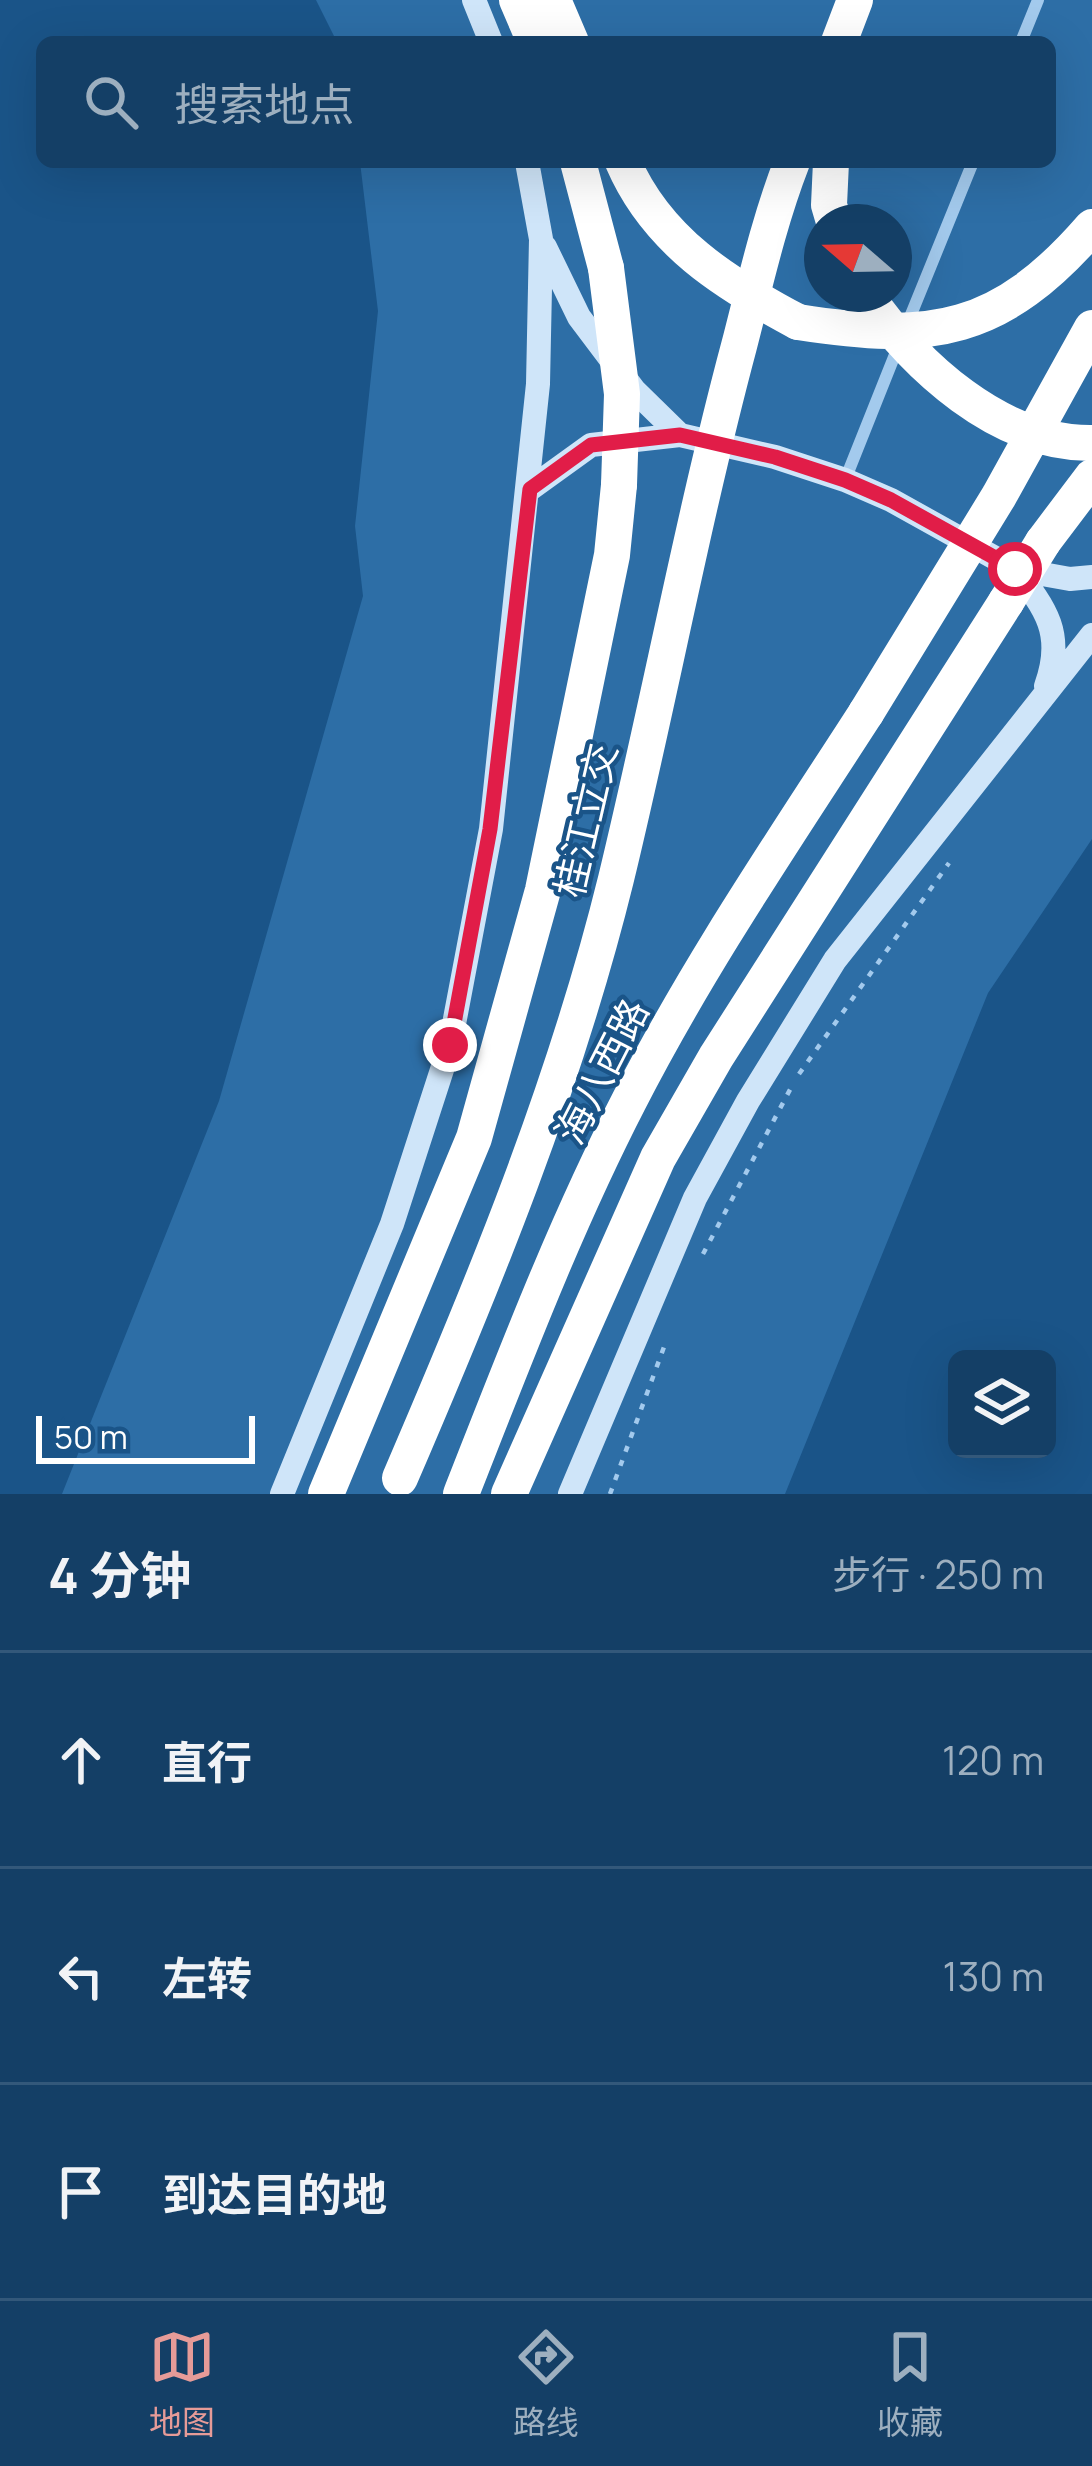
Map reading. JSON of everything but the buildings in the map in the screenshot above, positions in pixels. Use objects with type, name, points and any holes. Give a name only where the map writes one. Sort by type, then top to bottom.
[{"type":"highway","points":[[517,0],[532,36]]},
{"type":"highway","points":[[553,0],[568,36]]},
{"type":"highway","points":[[840,36],[855,0]]},
{"type":"highway","points":[[857,36],[865,0]]},
{"type":"highway","points":[[326,1494],[474,1138],[543,890],[612,555],[622,394],[606,268],[580,168]]},
{"type":"highway","points":[[627,168],[666,229],[726,284],[798,322],[861,332],[938,330],[1014,302],[1092,227]]},
{"type":"highway","name":"桂江立交","points":[[396,1486],[505,1225],[558,1082],[592,972],[722,406],[790,168]]},
{"type":"highway","points":[[829,204],[831,168]]},
{"type":"highway","points":[[879,312],[911,353],[995,418],[1070,443],[1092,443]]},
{"type":"highway","name":"海八西路","points":[[461,1494],[628,1103],[691,988],[999,496],[1092,328]]},
{"type":"highway","points":[[509,1494],[658,1158],[1011,585],[1092,477]]},
{"type":"main road","points":[[474,0],[489,36]]},
{"type":"main road","points":[[282,1494],[392,1223],[450,1045],[490,829],[530,489],[542,239],[528,168]]},
{"type":"main road","points":[[542,239],[579,317],[634,390],[680,435]]},
{"type":"main road","points":[[530,489],[591,445],[680,435],[775,457],[845,480],[891,500],[1049,614],[1055,662],[1041,699]]},
{"type":"main road","points":[[1011,585],[1092,577]]},
{"type":"main road","points":[[569,1494],[695,1198],[748,1101],[835,960],[1092,634]]},
{"type":"street","points":[[1023,36],[1038,0]]},
{"type":"street","points":[[845,480],[971,168]]},
{"type":"path","points":[[698,1264],[795,1080],[959,849]]},
{"type":"path","points":[[610,1494],[670,1329]]},
{"type":"shaded area","points":[[316,0],[1092,0],[1092,839],[988,993],[785,1494],[62,1494],[219,1101],[363,596],[355,526],[378,311],[361,168],[1056,168],[1056,36],[334,36]]},
{"type":"route","points":[[450,1045],[490,829],[530,489],[591,445],[680,435],[775,457],[845,480],[891,500],[1015,569]]}]
